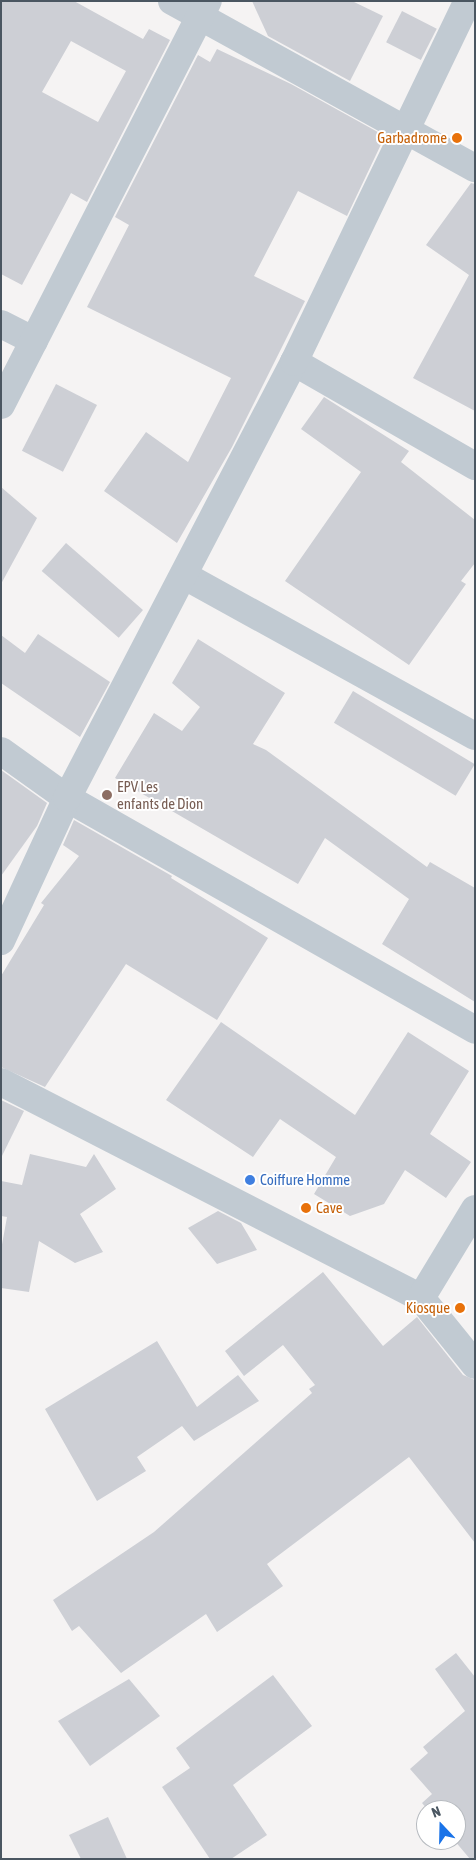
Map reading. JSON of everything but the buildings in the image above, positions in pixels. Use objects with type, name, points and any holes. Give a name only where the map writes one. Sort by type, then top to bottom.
[{"type":"street","points":[[172,1],[204,8],[405,129],[475,168]]},
{"type":"street","points":[[1,941],[67,798],[185,576],[294,362],[468,1]]},
{"type":"street","points":[[1,405],[204,8]]},
{"type":"street","points":[[1,324],[34,341]]},
{"type":"street","points":[[294,362],[475,466]]},
{"type":"street","points":[[185,576],[475,736]]},
{"type":"street","points":[[1,751],[67,798],[475,1030]]},
{"type":"street","points":[[1,1082],[421,1298],[475,1365]]},
{"type":"street","points":[[421,1298],[475,1209]]},
{"type":"place","name":"Garbadrome","points":[[457,138]]},
{"type":"place","name":"EPV Les enfants de Dion","points":[[107,795]]},
{"type":"place","name":"Coiffure Homme","points":[[250,1180]]},
{"type":"place","name":"Cave","points":[[306,1208]]},
{"type":"place","name":"Kiosque","points":[[460,1308]]}]
